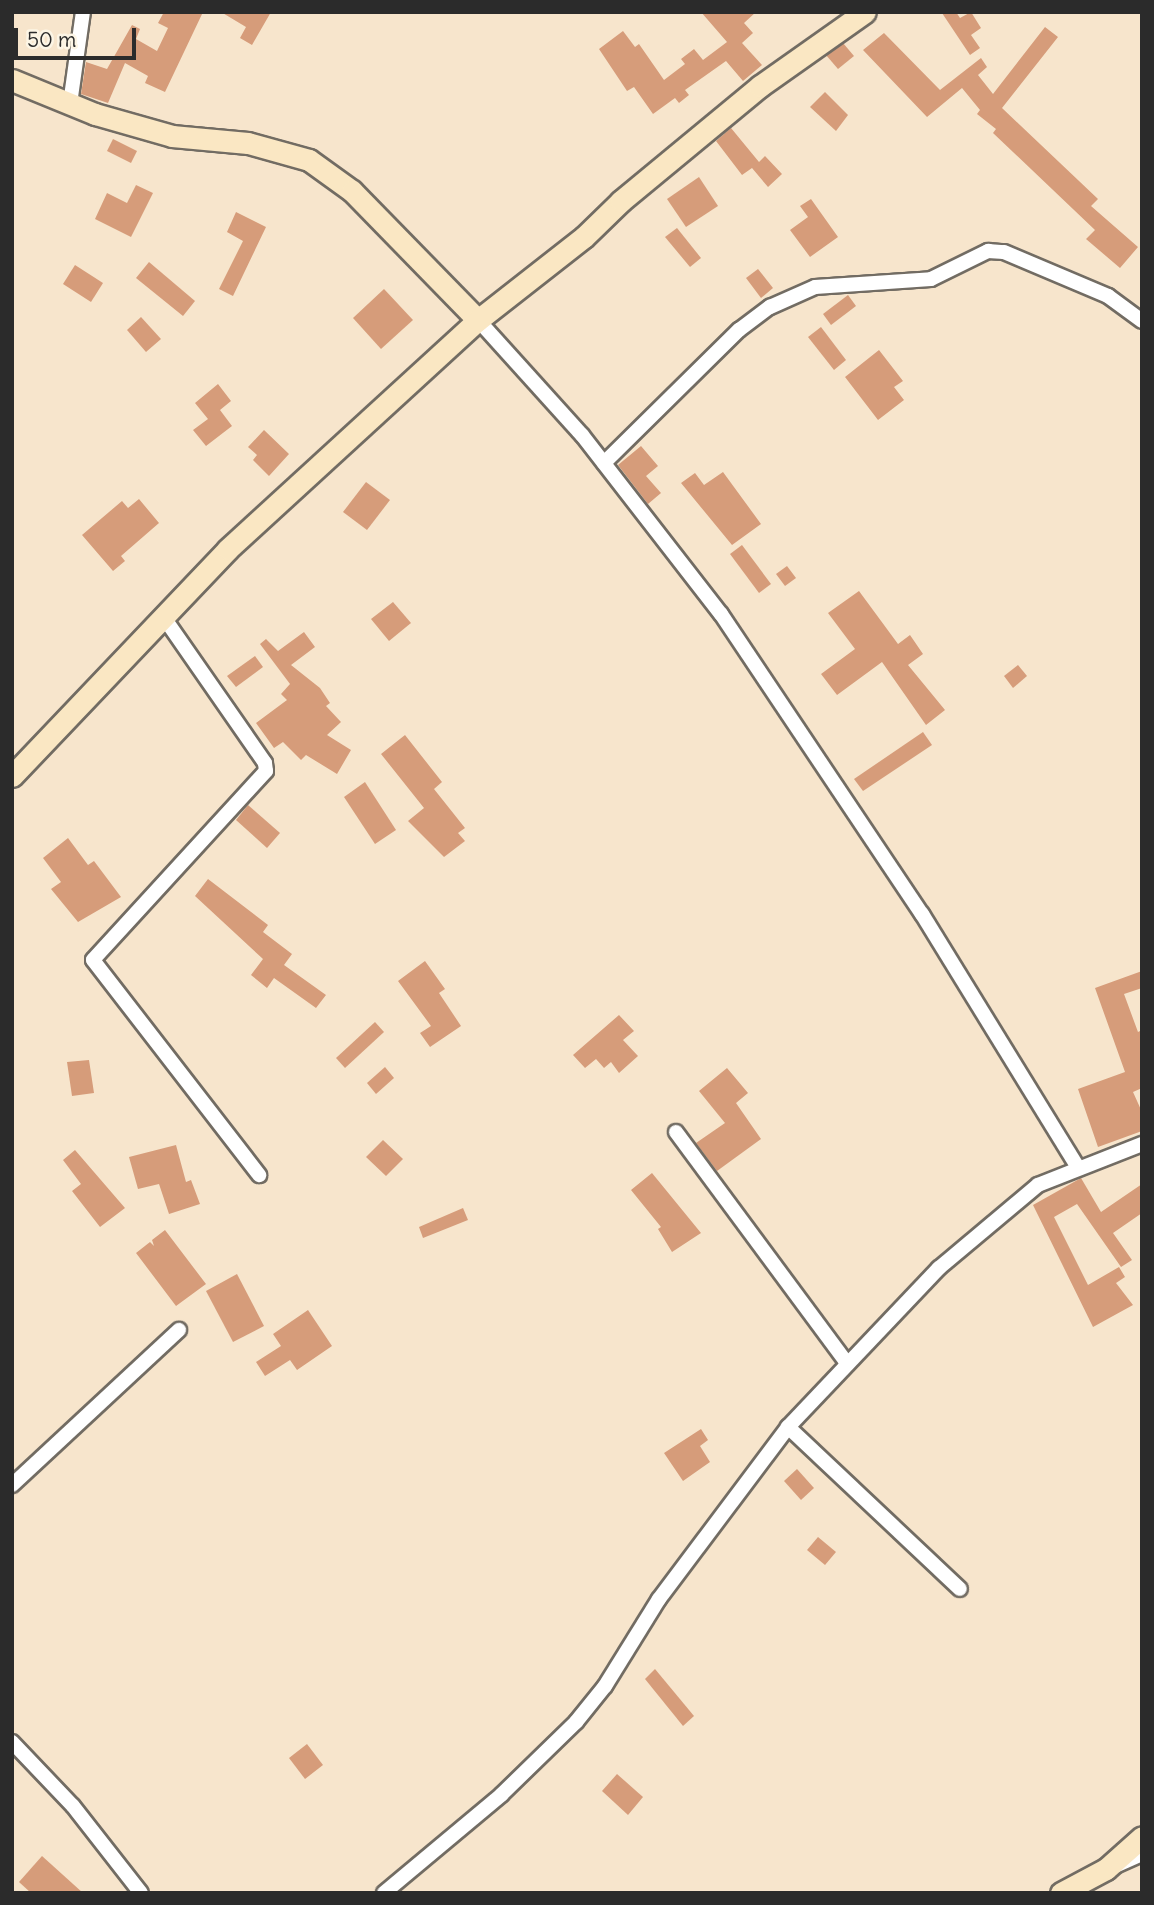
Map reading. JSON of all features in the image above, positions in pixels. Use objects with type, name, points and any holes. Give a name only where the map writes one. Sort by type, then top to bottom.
[{"type":"street","points":[[70,104],[83,12]]},
{"type":"street","points":[[12,776],[165,619],[228,549],[478,320],[584,237],[621,201],[760,86],[865,12]]},
{"type":"street","points":[[12,80],[70,104],[172,136],[248,143],[309,160],[352,191],[478,320],[604,463],[721,614],[826,768],[1077,1168]]},
{"type":"street","points":[[604,463],[739,330],[770,307],[815,287],[932,279],[988,251],[1004,252],[1108,296],[1142,321]]},
{"type":"street","points":[[165,619],[265,763],[266,771],[93,960],[258,1175]]},
{"type":"street","points":[[676,1132],[847,1363]]},
{"type":"street","points":[[384,1893],[501,1795],[576,1722],[605,1686],[659,1599],[788,1427],[939,1268],[1007,1207],[1038,1185],[1142,1144]]},
{"type":"street","points":[[12,1485],[179,1330]]},
{"type":"street","points":[[788,1427],[960,1588]]},
{"type":"street","points":[[12,1742],[73,1806],[141,1893]]},
{"type":"street","points":[[1106,1869],[1142,1837]]},
{"type":"street","points":[[1061,1893],[1106,1869],[1142,1854]]},
{"type":"building","points":[[164,12],[203,12],[165,92],[145,83],[148,76],[125,63],[108,103],[81,94],[86,62],[107,69],[132,25],[140,29],[136,39],[157,51],[168,28],[158,23]]},
{"type":"building","points":[[221,12],[271,12],[252,45],[240,38],[246,27]]},
{"type":"building","points":[[701,12],[756,12],[744,23],[753,33],[742,43],[762,65],[743,81],[726,61],[685,90],[689,95],[679,103],[675,98],[653,114],[634,87],[627,91],[599,49],[623,31],[635,47],[639,44],[664,80],[685,64],[681,59],[694,49],[703,60],[727,42]]},
{"type":"building","points":[[956,12],[960,18],[971,12],[981,28],[971,35],[980,48],[970,55],[942,13]]},
{"type":"building","points":[[1045,27],[1058,37],[1002,108],[1098,199],[1091,206],[1138,247],[1120,268],[1086,239],[1095,230],[993,133],[996,129],[977,114],[980,110],[962,88],[927,117],[863,50],[884,33],[940,90],[981,58],[987,67],[978,75],[993,94]]},
{"type":"building","points":[[843,43],[854,56],[838,69],[826,55]]},
{"type":"building","points":[[825,92],[848,115],[836,131],[810,107]]},
{"type":"building","points":[[731,128],[759,162],[765,156],[782,174],[768,187],[752,168],[742,175],[716,141]]},
{"type":"building","points":[[113,139],[137,151],[131,163],[107,151]]},
{"type":"building","points":[[699,177],[718,206],[686,227],[667,199]]},
{"type":"building","points":[[136,185],[153,193],[131,237],[95,219],[107,193],[127,203]]},
{"type":"building","points":[[811,199],[838,237],[810,257],[790,230],[808,217],[800,206]]},
{"type":"building","points":[[236,212],[266,227],[233,296],[219,289],[243,241],[227,232]]},
{"type":"building","points":[[677,228],[701,258],[690,267],[665,237]]},
{"type":"building","points":[[149,262],[195,301],[183,316],[136,278]]},
{"type":"building","points":[[75,265],[103,283],[91,302],[63,284]]},
{"type":"building","points":[[758,269],[773,288],[761,298],[746,278]]},
{"type":"building","points":[[384,289],[413,320],[381,349],[353,318]]},
{"type":"building","points":[[848,295],[856,306],[831,325],[823,314]]},
{"type":"building","points":[[141,317],[161,339],[146,352],[127,330]]},
{"type":"building","points":[[821,327],[846,360],[834,370],[808,337]]},
{"type":"building","points":[[879,350],[903,381],[894,387],[904,400],[878,420],[845,377]]},
{"type":"building","points":[[218,384],[231,401],[220,410],[232,426],[206,446],[193,430],[208,419],[195,403]]},
{"type":"building","points":[[264,430],[289,454],[269,476],[253,460],[257,455],[248,447]]},
{"type":"building","points":[[641,446],[658,466],[646,476],[661,493],[648,504],[618,465]]},
{"type":"building","points":[[723,472],[761,524],[732,545],[681,483],[695,473],[704,485]]},
{"type":"building","points":[[366,482],[390,500],[367,530],[343,512]]},
{"type":"building","points":[[139,499],[159,523],[121,556],[125,561],[113,571],[82,535],[122,501],[128,508]]},
{"type":"building","points":[[742,545],[771,584],[759,593],[730,554]]},
{"type":"building","points":[[787,566],[796,578],[785,586],[776,574]]},
{"type":"building","points":[[859,591],[898,644],[910,635],[923,654],[908,665],[945,710],[926,725],[882,662],[837,695],[821,674],[855,649],[828,613]]},
{"type":"building","points":[[393,602],[411,623],[389,641],[371,619]]},
{"type":"building","points":[[304,632],[315,647],[291,665],[320,688],[330,703],[326,706],[341,722],[327,735],[351,750],[337,774],[306,755],[301,760],[283,742],[274,748],[256,723],[287,700],[281,694],[290,684],[260,644],[266,639],[278,651]]},
{"type":"building","points":[[255,656],[263,667],[236,687],[227,676]]},
{"type":"building","points":[[1018,665],[1027,676],[1013,688],[1004,676]]},
{"type":"building","points":[[923,732],[932,745],[863,791],[854,779]]},
{"type":"building","points":[[405,735],[442,782],[434,789],[465,828],[458,833],[465,841],[444,857],[408,821],[424,808],[381,754]]},
{"type":"building","points":[[365,782],[396,830],[375,844],[344,797]]},
{"type":"building","points":[[248,805],[280,833],[267,848],[236,820]]},
{"type":"building","points":[[68,838],[88,865],[94,861],[121,897],[78,922],[51,889],[61,882],[43,858]]},
{"type":"building","points":[[208,879],[268,925],[263,932],[292,954],[284,965],[326,995],[316,1008],[274,978],[267,988],[251,975],[263,959],[195,896]]},
{"type":"building","points":[[425,961],[445,989],[439,993],[461,1026],[430,1047],[420,1033],[431,1026],[398,981]]},
{"type":"building","points":[[1142,971],[1142,988],[1124,994],[1138,1032],[1142,1030],[1142,1088],[1133,1092],[1142,1112],[1142,1131],[1098,1147],[1078,1089],[1125,1072],[1095,988]]},
{"type":"building","points":[[619,1015],[634,1031],[623,1040],[638,1056],[619,1073],[611,1062],[604,1068],[596,1059],[585,1068],[573,1055]]},
{"type":"building","points":[[375,1022],[384,1032],[345,1068],[336,1058]]},
{"type":"building","points":[[89,1060],[94,1093],[72,1096],[67,1062]]},
{"type":"building","points":[[385,1067],[394,1078],[376,1094],[367,1083]]},
{"type":"building","points":[[727,1068],[748,1093],[736,1103],[761,1139],[717,1171],[696,1143],[725,1123],[699,1091]]},
{"type":"building","points":[[383,1140],[403,1159],[386,1176],[366,1157]]},
{"type":"building","points":[[176,1145],[186,1182],[191,1180],[200,1204],[169,1214],[159,1184],[138,1189],[129,1157]]},
{"type":"building","points":[[75,1150],[125,1208],[100,1227],[72,1191],[81,1184],[63,1160]]},
{"type":"building","points":[[652,1173],[701,1233],[672,1252],[658,1229],[661,1227],[631,1190]]},
{"type":"building","points":[[1081,1178],[1101,1212],[1142,1184],[1142,1213],[1113,1233],[1132,1260],[1121,1267],[1077,1204],[1054,1217],[1088,1285],[1119,1267],[1125,1277],[1116,1283],[1133,1305],[1093,1327],[1033,1205]]},
{"type":"building","points":[[463,1208],[468,1220],[423,1238],[419,1227]]},
{"type":"building","points":[[165,1230],[206,1284],[176,1306],[136,1253],[150,1242],[154,1246],[152,1240]]},
{"type":"building","points":[[237,1274],[264,1326],[233,1342],[206,1291]]},
{"type":"building","points":[[308,1310],[332,1346],[297,1370],[290,1360],[265,1376],[256,1362],[281,1346],[273,1334]]},
{"type":"building","points":[[701,1429],[708,1440],[700,1446],[710,1462],[683,1481],[664,1453]]},
{"type":"building","points":[[797,1469],[814,1488],[801,1500],[784,1481]]},
{"type":"building","points":[[818,1537],[836,1552],[825,1565],[807,1550]]},
{"type":"building","points":[[655,1669],[694,1716],[683,1726],[645,1679]]},
{"type":"building","points":[[307,1744],[323,1765],[305,1779],[289,1758]]},
{"type":"building","points":[[617,1774],[643,1797],[628,1815],[602,1791]]},
{"type":"building","points":[[42,1856],[83,1893],[31,1893],[19,1882]]}]
